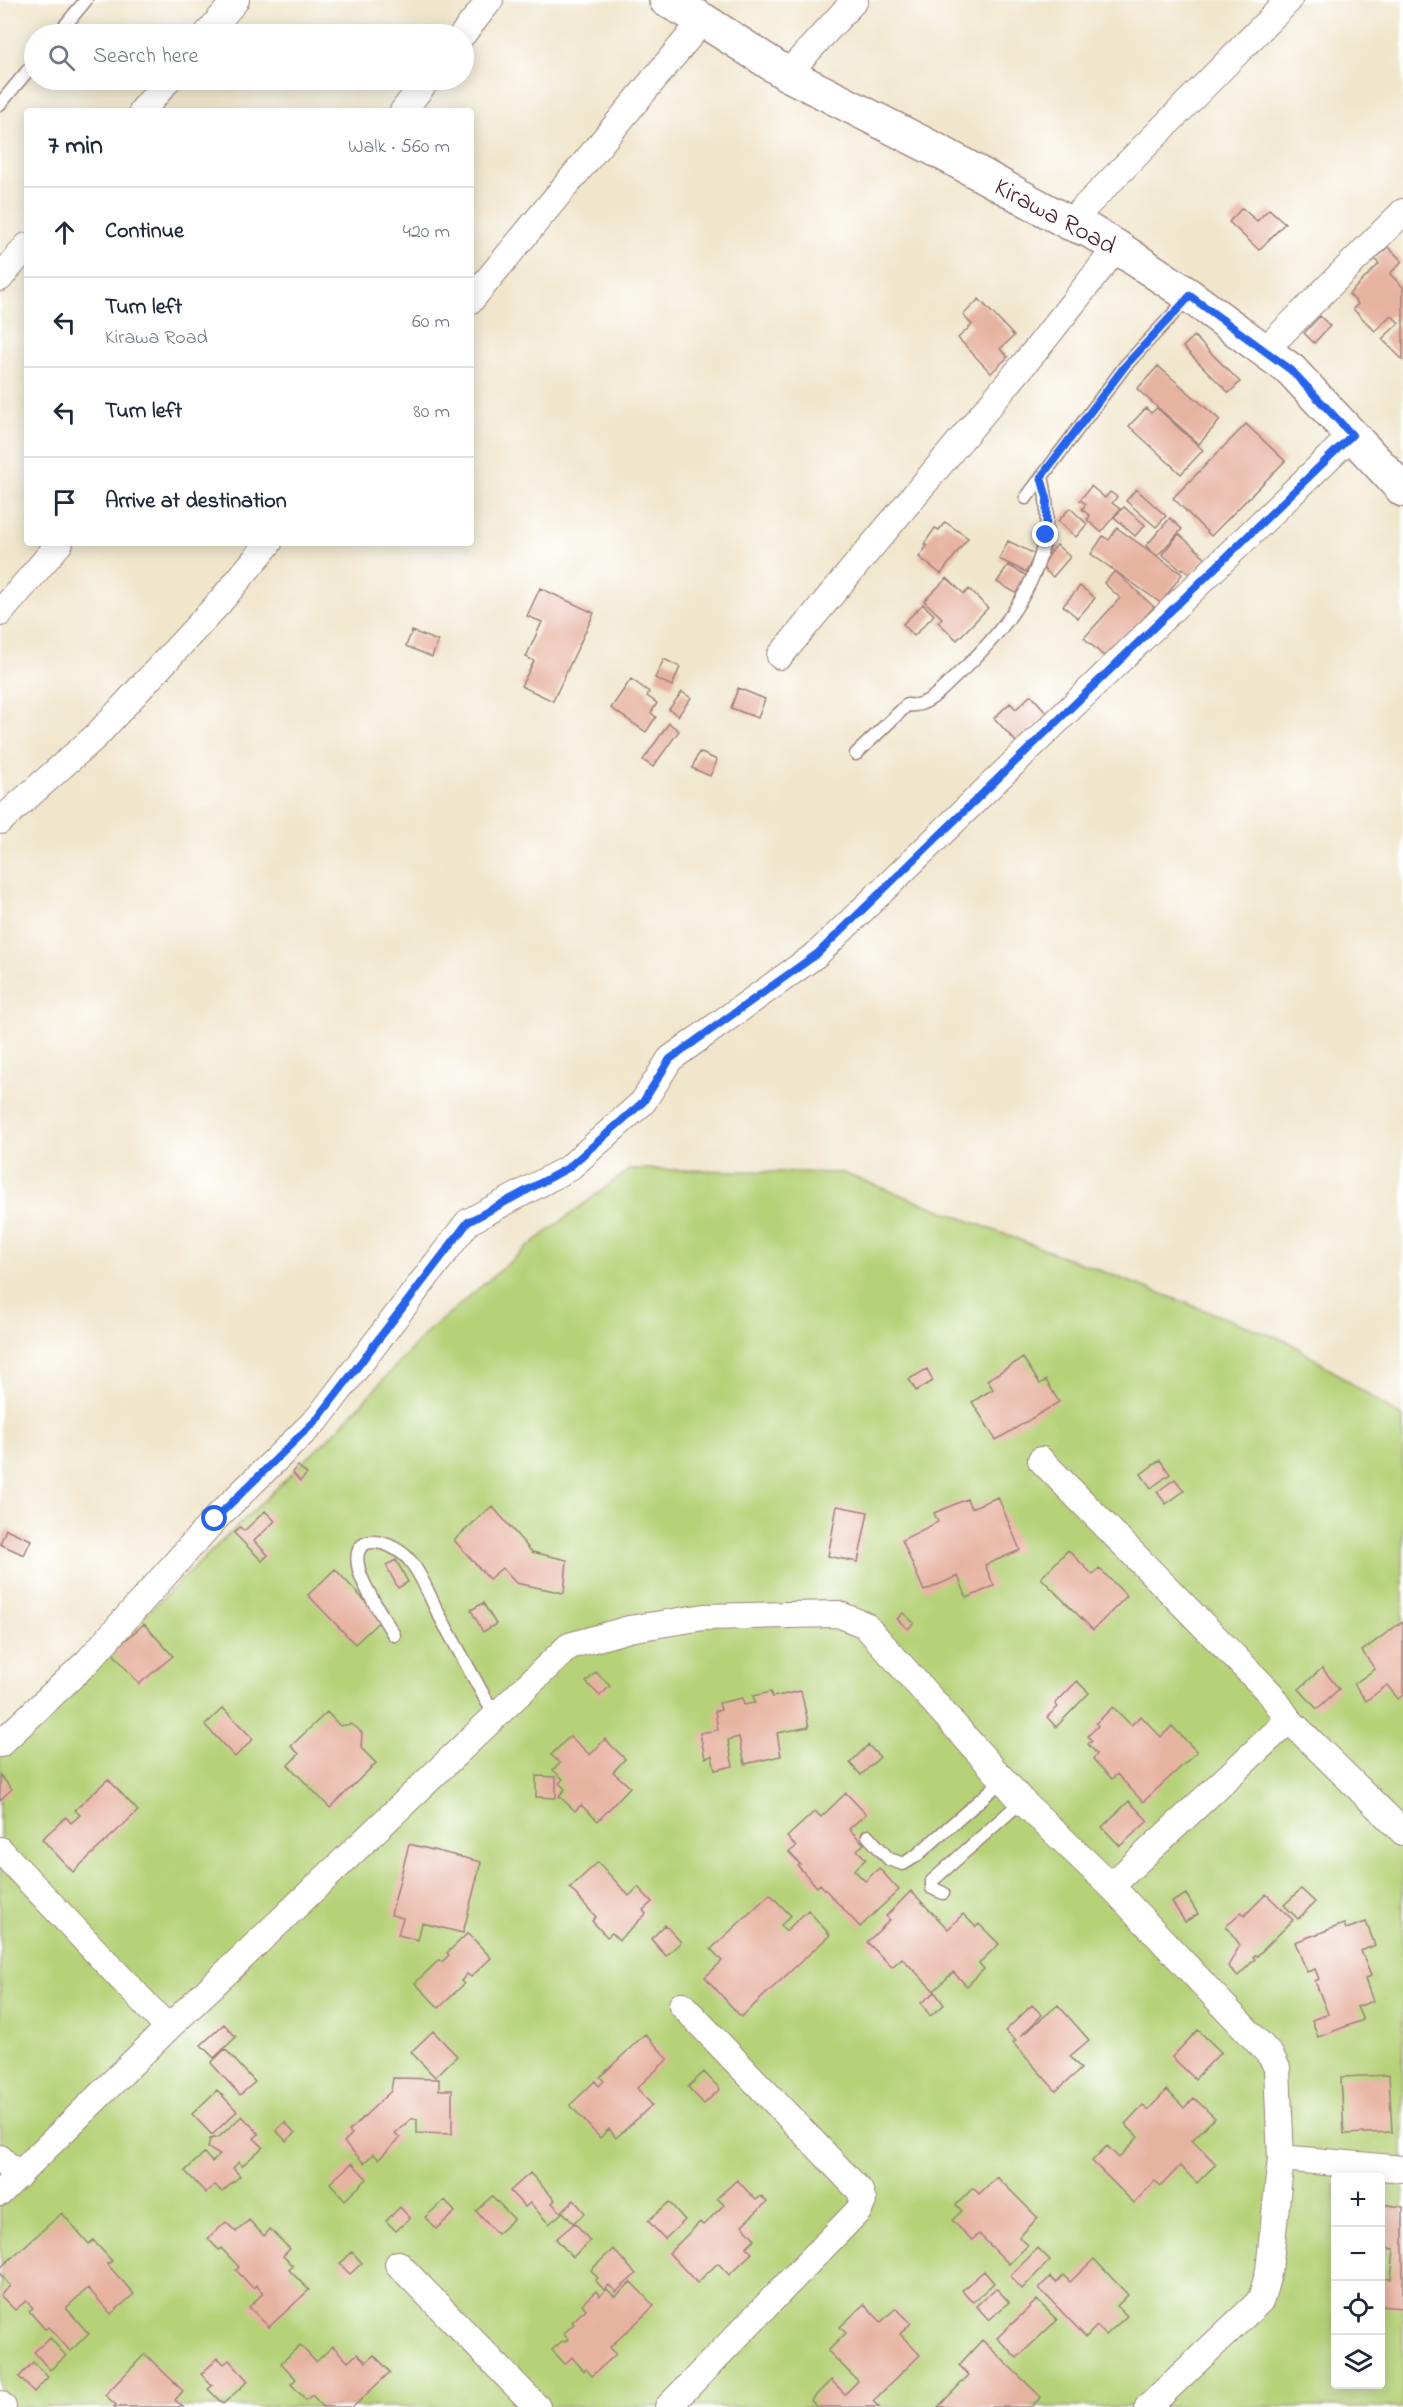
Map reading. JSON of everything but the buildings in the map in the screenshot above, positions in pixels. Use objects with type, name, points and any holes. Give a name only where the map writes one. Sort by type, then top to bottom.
[{"type":"main road","name":"Kirawa Road","points":[[666,0],[703,20],[787,74],[942,153],[1117,247],[1190,296],[1291,370],[1403,490]]},
{"type":"street","points":[[216,24],[236,0]]},
{"type":"street","points":[[471,24],[490,0]]},
{"type":"street","points":[[787,74],[855,0]]},
{"type":"street","points":[[1069,223],[1289,0]]},
{"type":"street","points":[[474,296],[703,20]]},
{"type":"street","points":[[145,108],[160,90]]},
{"type":"street","points":[[405,108],[419,90]]},
{"type":"street","points":[[1265,350],[1403,212]]},
{"type":"street","points":[[780,657],[1035,351],[1117,247]]},
{"type":"street","points":[[0,278],[24,250]]},
{"type":"street","points":[[0,1744],[87,1662],[215,1519],[319,1417],[468,1222],[568,1168],[643,1102],[670,1059],[817,954],[1352,435]]},
{"type":"street","points":[[0,613],[57,546]]},
{"type":"street","points":[[0,821],[96,736],[219,603],[266,546]]},
{"type":"street","points":[[1041,1460],[1270,1693],[1289,1720],[1403,1832]]},
{"type":"street","points":[[6,2176],[168,2028],[569,1646],[629,1629],[704,1617],[838,1614],[865,1625],[1022,1801],[1111,1886],[1271,2056],[1277,2068],[1281,2158],[1269,2270],[1261,2300],[1148,2407]]},
{"type":"street","points":[[1111,1886],[1289,1720]]},
{"type":"street","points":[[0,1850],[168,2028]]},
{"type":"street","points":[[668,2407],[859,2210],[863,2201],[860,2191],[682,2005]]},
{"type":"street","points":[[1281,2158],[1403,2169]]},
{"type":"street","points":[[398,2264],[537,2407]]},
{"type":"lane","points":[[66,24],[86,0]]},
{"type":"lane","points":[[0,104],[24,75]]},
{"type":"lane","points":[[1026,498],[1125,366],[1190,296]]},
{"type":"lane","points":[[856,754],[907,705],[918,707],[933,697],[968,665],[1020,604],[1034,575],[1046,535],[1047,498],[1041,477]]},
{"type":"lane","points":[[394,1635],[359,1573],[357,1559],[366,1543],[375,1541],[388,1544],[411,1563],[495,1716]]},
{"type":"lane","points":[[868,1836],[889,1859],[903,1864],[916,1856],[1003,1780]]},
{"type":"lane","points":[[943,1893],[932,1888],[932,1881],[1022,1801]]},
{"type":"green space","points":[[630,1169],[843,1173],[1289,1342],[1403,1418],[1403,2407],[0,2407],[0,1755],[339,1428],[426,1333],[530,1245]]},
{"type":"route","points":[[215,1519],[319,1417],[468,1222],[568,1168],[643,1102],[670,1059],[817,954],[1352,435],[1291,370],[1190,296],[1125,366],[1041,477],[1047,498],[1046,535]]}]
